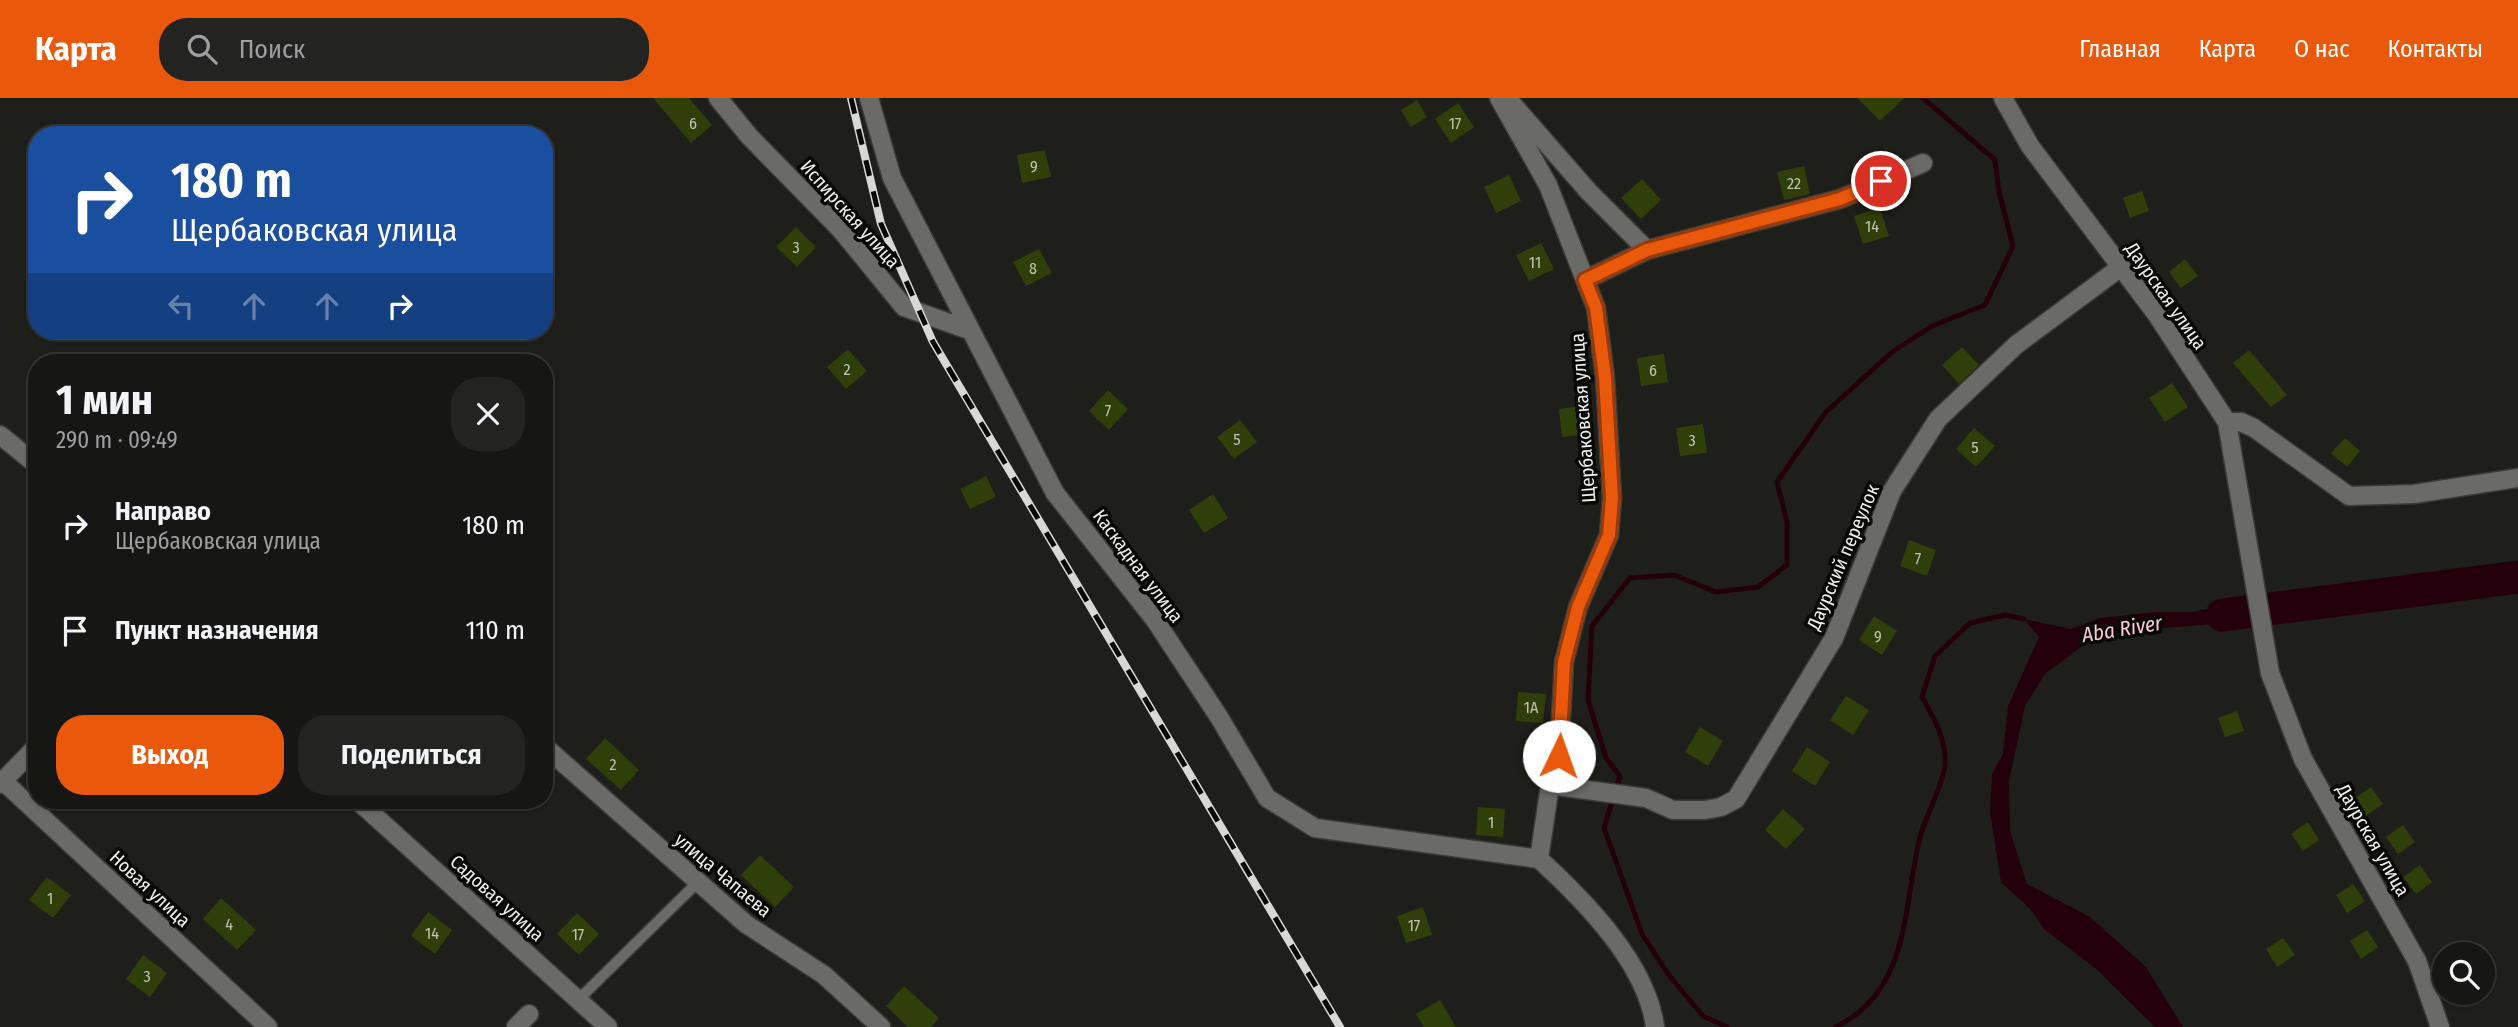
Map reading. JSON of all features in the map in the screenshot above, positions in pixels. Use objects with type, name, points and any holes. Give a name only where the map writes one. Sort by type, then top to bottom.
[{"type":"street","name":"Испирская улица","points":[[718,98],[749,136],[841,230],[904,307],[969,330]]},
{"type":"street","name":"Каскадная улица","points":[[869,98],[892,178],[1055,493],[1155,620],[1219,717],[1267,798],[1315,828],[1539,859]]},
{"type":"street","name":"Щербаковская улица","points":[[1499,98],[1548,185],[1596,308],[1605,377],[1612,498],[1609,535],[1578,607],[1564,662],[1559,756],[1550,785],[1539,859]]},
{"type":"street","points":[[1507,98],[1589,192],[1647,250]]},
{"type":"street","name":"Даурская улица","points":[[2003,98],[2030,146],[2122,267],[2227,422],[2270,673],[2303,758],[2417,961],[2441,1027]]},
{"type":"street","points":[[1585,280],[1647,250],[1840,199],[1923,163]]},
{"type":"street","name":"Даурский переулок","points":[[1550,785],[1646,797],[1673,810],[1713,809],[1736,799],[1834,638],[1892,491],[1938,419],[2016,345],[2122,267]]},
{"type":"street","points":[[2227,422],[2241,422],[2254,428],[2349,496],[2414,494],[2518,478]]},
{"type":"street","points":[[0,435],[28,458]]},
{"type":"street","name":"улица Чапаева","points":[[553,754],[746,924],[824,975],[881,1027]]},
{"type":"street","points":[[1,783],[28,755]]},
{"type":"street","name":"Новая улица","points":[[1,783],[28,808]]},
{"type":"street","name":"Новая улица","points":[[29,809],[268,1027]]},
{"type":"street","name":"Садовая улица","points":[[367,809],[608,1027]]},
{"type":"street","points":[[1539,859],[1572,890],[1643,981],[1655,1027]]},
{"type":"lane","points":[[579,1000],[697,883]]},
{"type":"water","points":[[2251,599],[2253,621],[2127,631],[2093,638],[2045,674],[2025,706],[2009,781],[2010,831],[2027,884],[2090,917],[2146,967],[2183,1027],[2155,1027],[2096,969],[2044,929],[2031,910],[2001,882],[1990,812],[1992,774],[2003,754],[2008,706],[2039,637],[2024,619],[2071,629],[2100,618],[2156,612],[2193,612]]},
{"type":"building","points":[[653,98],[689,98],[712,125],[691,143]]},
{"type":"building","points":[[1857,98],[1904,98],[1880,121]]},
{"type":"building","points":[[1417,100],[1427,117],[1411,127],[1401,110]]},
{"type":"building","points":[[1458,103],[1474,127],[1451,143],[1435,119]]},
{"type":"building","points":[[1045,150],[1051,177],[1022,183],[1017,155]]},
{"type":"building","points":[[1804,166],[1810,194],[1784,200],[1777,172]]},
{"type":"building","points":[[1509,175],[1521,201],[1496,213],[1484,187]]},
{"type":"building","points":[[1642,179],[1661,200],[1641,219],[1621,198]]},
{"type":"building","points":[[2142,191],[2149,211],[2130,218],[2123,198]]},
{"type":"building","points":[[1880,208],[1889,236],[1863,244],[1854,216]]},
{"type":"building","points":[[796,227],[816,247],[797,267],[776,247]]},
{"type":"building","points":[[1541,243],[1554,269],[1529,281],[1516,255]]},
{"type":"building","points":[[1039,249],[1052,273],[1026,286],[1013,262]]},
{"type":"building","points":[[2185,259],[2198,276],[2181,288],[2169,272]]},
{"type":"building","points":[[1962,347],[1979,365],[1959,384],[1942,365]]},
{"type":"building","points":[[848,349],[867,371],[846,389],[827,367]]},
{"type":"building","points":[[2249,350],[2287,395],[2271,407],[2233,363]]},
{"type":"building","points":[[1664,354],[1668,382],[1641,386],[1637,358]]},
{"type":"building","points":[[2172,383],[2188,407],[2165,422],[2149,398]]},
{"type":"building","points":[[1108,390],[1128,409],[1109,430],[1089,411]]},
{"type":"building","points":[[1586,405],[1590,434],[1562,437],[1559,409]]},
{"type":"building","points":[[1240,420],[1257,442],[1234,459],[1217,437]]},
{"type":"building","points":[[1703,424],[1707,453],[1680,456],[1676,428]]},
{"type":"building","points":[[1974,428],[1995,446],[1976,467],[1956,449]]},
{"type":"building","points":[[2345,438],[2360,451],[2347,467],[2331,453]]},
{"type":"building","points":[[986,476],[996,497],[970,509],[960,489]]},
{"type":"building","points":[[1213,494],[1228,518],[1204,533],[1189,510]]},
{"type":"building","points":[[1909,540],[1936,550],[1927,576],[1900,566]]},
{"type":"building","points":[[1874,616],[1897,631],[1882,655],[1859,640]]},
{"type":"building","points":[[1518,692],[1546,694],[1543,723],[1516,721]]},
{"type":"building","points":[[1846,696],[1869,710],[1853,735],[1830,720]]},
{"type":"building","points":[[2237,711],[2244,731],[2225,737],[2218,718]]},
{"type":"building","points":[[1700,727],[1723,741],[1708,766],[1685,752]]},
{"type":"building","points":[[605,738],[639,770],[621,790],[586,759]]},
{"type":"building","points":[[1807,747],[1830,762],[1815,786],[1792,771]]},
{"type":"building","points":[[2371,787],[2383,804],[2366,816],[2354,799]]},
{"type":"building","points":[[1478,807],[1505,809],[1503,837],[1476,835]]},
{"type":"building","points":[[1783,809],[1805,829],[1786,849],[1765,830]]},
{"type":"building","points":[[2308,822],[2319,840],[2303,851],[2291,834]]},
{"type":"building","points":[[2403,825],[2415,842],[2398,854],[2386,837]]},
{"type":"building","points":[[760,855],[794,887],[775,907],[741,875]]},
{"type":"building","points":[[2420,865],[2432,882],[2416,894],[2403,877]]},
{"type":"building","points":[[47,877],[71,895],[53,918],[29,900]]},
{"type":"building","points":[[2353,884],[2365,901],[2347,913],[2336,895]]},
{"type":"building","points":[[221,898],[256,930],[237,950],[203,919]]},
{"type":"building","points":[[1423,907],[1432,935],[1406,943],[1397,916]]},
{"type":"building","points":[[428,912],[452,930],[435,954],[411,936]]},
{"type":"building","points":[[577,913],[599,934],[579,955],[557,934]]},
{"type":"building","points":[[2367,930],[2378,947],[2361,959],[2350,941]]},
{"type":"building","points":[[2283,938],[2295,955],[2277,967],[2266,949]]},
{"type":"building","points":[[143,955],[167,973],[150,997],[126,979]]},
{"type":"building","points":[[904,986],[939,1018],[931,1027],[908,1027],[886,1006]]},
{"type":"building","points":[[1440,1000],[1456,1027],[1424,1027],[1416,1014]]},
{"type":"waterway","points":[[1727,1027],[1703,1016],[1668,974],[1642,934],[1604,828],[1620,776],[1606,758],[1588,700],[1592,626],[1630,578],[1674,575],[1716,592],[1758,587],[1787,565],[1787,522],[1777,482],[1826,412],[1892,352],[1932,326],[1985,305],[2013,246],[1999,192],[1995,160],[1923,98]]},
{"type":"waterway","name":"Aba River","points":[[2222,615],[2518,577]]},
{"type":"waterway","points":[[1835,1027],[1860,1012],[1878,992],[1891,969],[1900,944],[1920,837],[1945,766],[1942,738],[1922,697],[1935,656],[1970,623],[2005,615],[2024,619]]},
{"type":"railway","points":[[851,98],[881,224],[933,342],[1340,1027]]},
{"type":"route","points":[[1559,756],[1564,662],[1578,607],[1609,535],[1612,498],[1605,377],[1596,308],[1585,280],[1647,250],[1840,199],[1881,181]]}]
